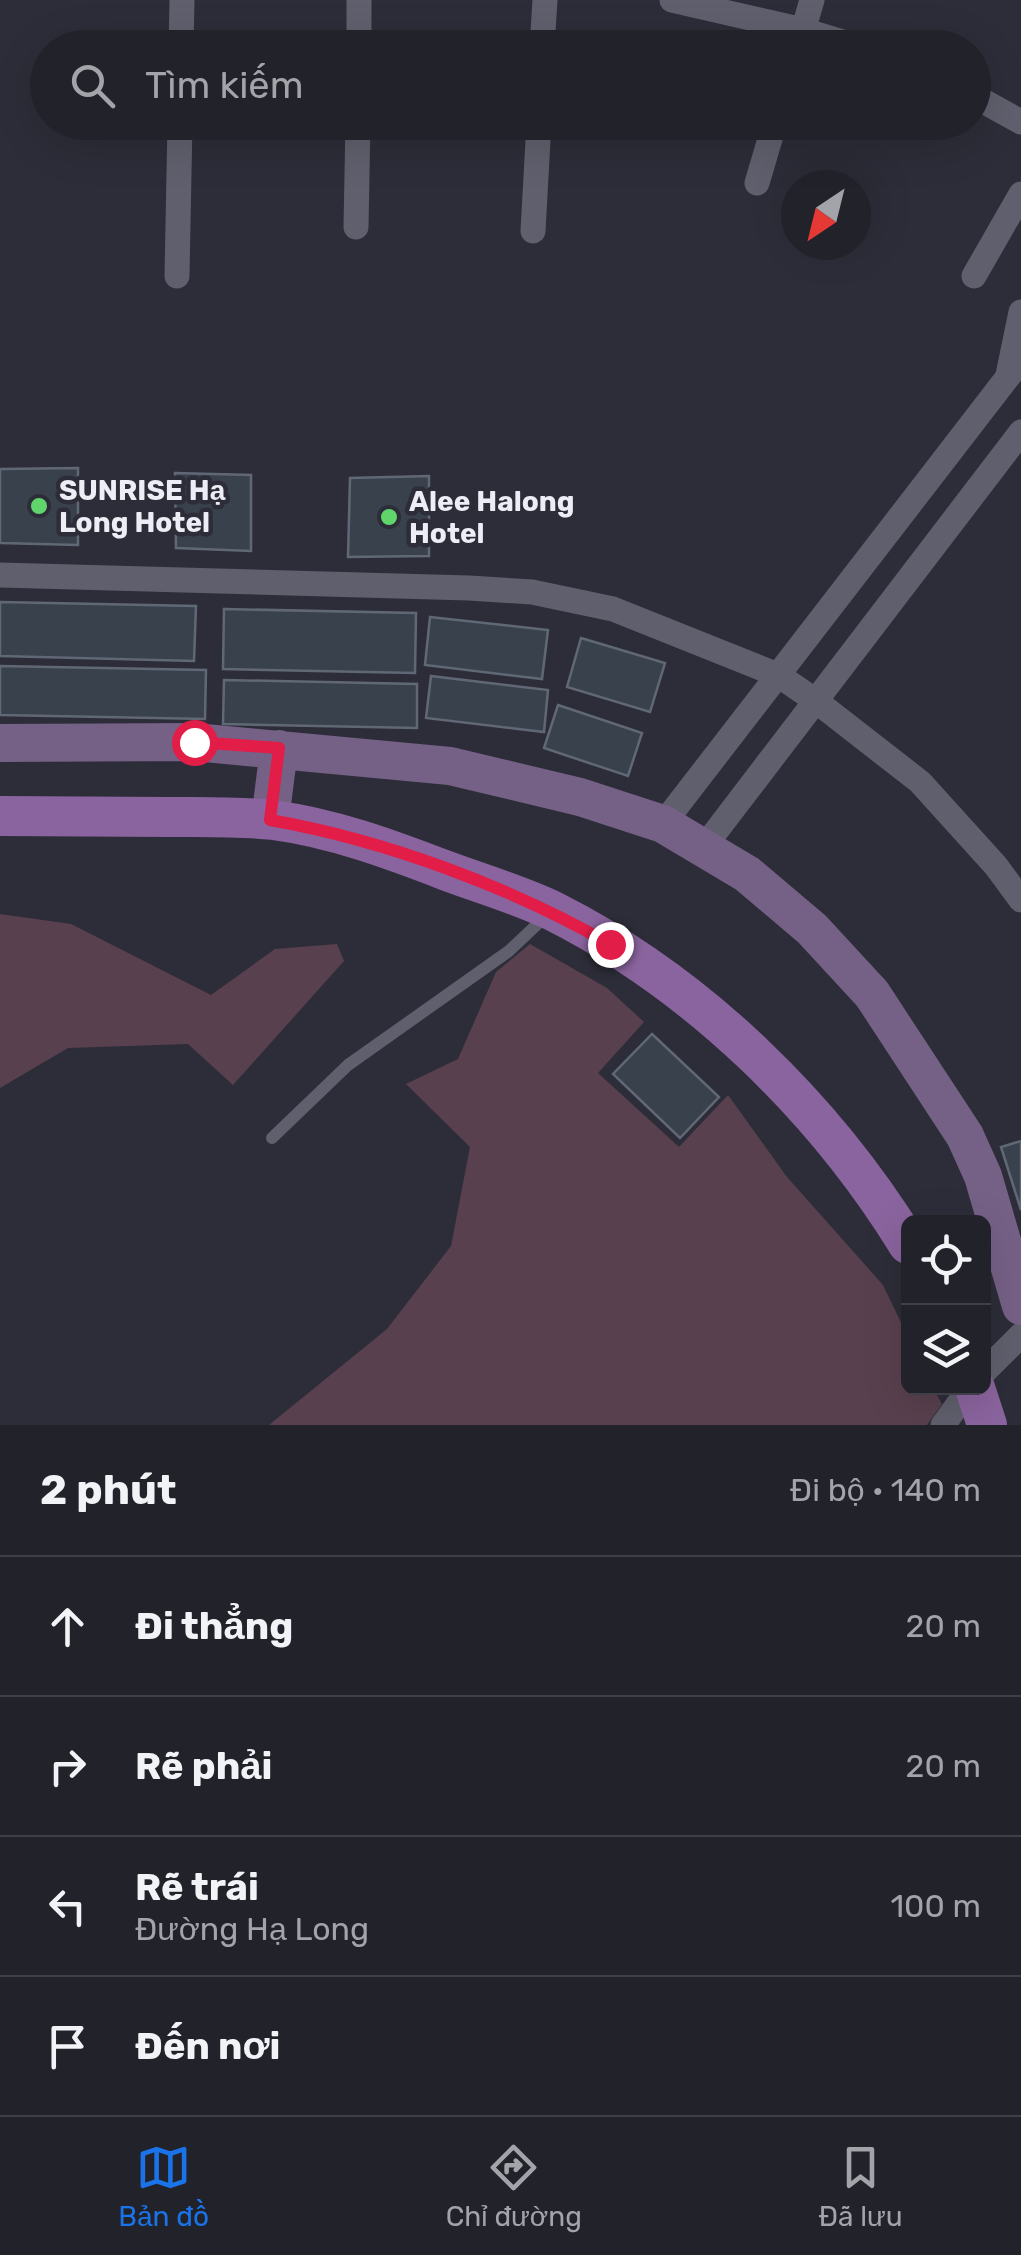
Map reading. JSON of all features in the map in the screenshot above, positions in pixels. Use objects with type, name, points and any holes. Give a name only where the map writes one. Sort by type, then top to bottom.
[{"type":"main road","points":[[0,816],[270,820],[372,842],[552,911],[610,944],[688,999],[748,1048],[874,1189],[901,1233]]},
{"type":"main road","points":[[975,1395],[987,1425]]},
{"type":"street","points":[[181,30],[182,0]]},
{"type":"street","points":[[359,30],[360,0]]},
{"type":"street","points":[[543,30],[544,0]]},
{"type":"street","points":[[672,0],[773,30]]},
{"type":"street","points":[[803,30],[812,0]]},
{"type":"street","points":[[991,105],[1021,122]]},
{"type":"street","points":[[177,276],[180,140]]},
{"type":"street","points":[[356,227],[358,140]]},
{"type":"street","points":[[533,231],[537,140]]},
{"type":"street","points":[[757,183],[770,140]]},
{"type":"street","points":[[974,276],[1021,194]]},
{"type":"street","points":[[663,824],[1014,369],[1021,312]]},
{"type":"street","points":[[704,846],[1021,432]]},
{"type":"street","points":[[0,575],[532,592],[612,610],[778,675],[816,700],[920,782],[996,866],[1021,900]]},
{"type":"street","points":[[0,742],[194,742],[450,766],[580,797],[663,824],[704,846],[746,874],[812,929],[872,994],[965,1136],[983,1176],[1021,1306]]},
{"type":"street","points":[[270,820],[279,748]]},
{"type":"street","points":[[991,1365],[1021,1335]]},
{"type":"street","points":[[943,1425],[967,1395]]},
{"type":"lane","points":[[272,1138],[348,1065],[510,951],[552,911]]},
{"type":"shaded area","points":[[0,914],[71,924],[211,995],[275,949],[337,944],[344,961],[233,1085],[188,1044],[68,1048],[0,1088]]},
{"type":"shaded area","points":[[530,944],[607,988],[644,1022],[598,1073],[679,1147],[728,1095],[787,1177],[883,1285],[901,1322],[901,1395],[937,1395],[942,1404],[927,1425],[269,1425],[387,1329],[451,1246],[470,1147],[406,1084],[458,1059],[496,972]]},
{"type":"building","name":"SUNRISE Hạ Long Hotel","points":[[78,468],[78,545],[0,543],[0,469]]},
{"type":"building","points":[[175,473],[251,475],[251,551],[176,548]]},
{"type":"building","name":"Alee Halong Hotel","points":[[429,476],[429,556],[348,557],[350,478]]},
{"type":"building","points":[[0,602],[196,606],[194,661],[0,656]]},
{"type":"building","points":[[224,609],[416,613],[415,673],[223,669]]},
{"type":"building","points":[[430,617],[548,630],[542,679],[425,665]]},
{"type":"building","points":[[581,638],[665,663],[650,712],[567,687]]},
{"type":"building","points":[[0,666],[206,670],[205,719],[0,715]]},
{"type":"building","points":[[431,676],[548,690],[544,732],[426,718]]},
{"type":"building","points":[[224,680],[417,684],[417,728],[223,724]]},
{"type":"building","points":[[558,705],[642,733],[628,776],[544,748]]},
{"type":"building","points":[[652,1034],[719,1097],[680,1138],[613,1074]]},
{"type":"building","points":[[1021,1141],[1021,1210],[1001,1147]]},
{"type":"place","name":"SUNRISE Hạ Long Hotel","points":[[39,506]]},
{"type":"place","name":"Alee Halong Hotel","points":[[389,517]]},
{"type":"route","points":[[194,742],[279,748],[270,820],[372,842],[552,911],[610,944]]}]
